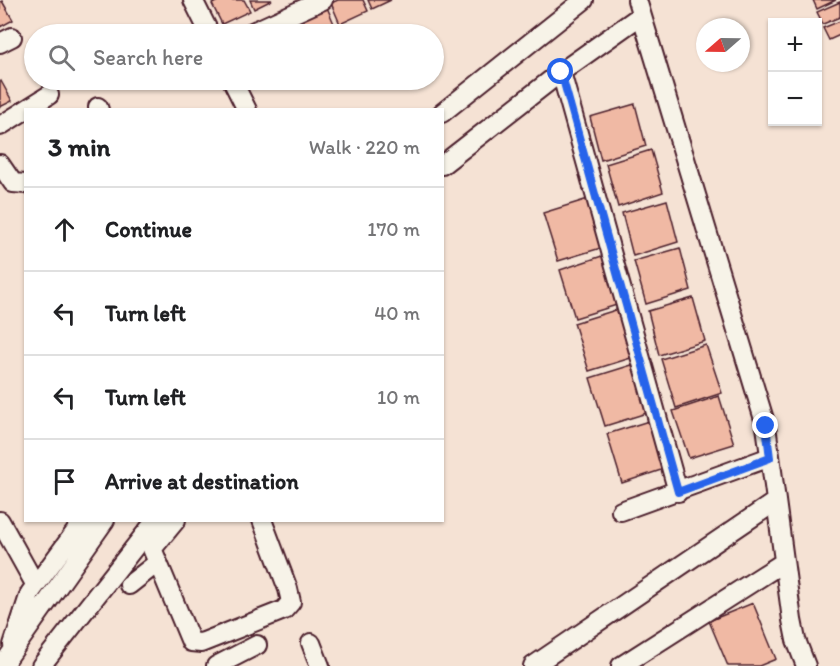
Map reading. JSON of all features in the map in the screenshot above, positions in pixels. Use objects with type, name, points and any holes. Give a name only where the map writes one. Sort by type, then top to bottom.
[{"type":"street","points":[[193,0],[205,24]]},
{"type":"street","points":[[270,24],[323,0]]},
{"type":"street","points":[[444,111],[584,0]]},
{"type":"street","points":[[444,163],[639,8],[766,426],[796,640],[806,666]]},
{"type":"street","points":[[561,72],[678,492]]},
{"type":"street","points":[[237,90],[245,108]]},
{"type":"street","points":[[28,108],[49,95]]},
{"type":"street","points":[[0,126],[24,111]]},
{"type":"street","points":[[0,164],[13,183],[24,184]]},
{"type":"street","points":[[621,512],[770,458]]},
{"type":"street","points":[[533,666],[776,501]]},
{"type":"street","points":[[0,521],[35,584]]},
{"type":"street","points":[[6,661],[24,606],[35,584],[82,522]]},
{"type":"street","points":[[6,661],[104,522]]},
{"type":"street","points":[[41,666],[152,535],[173,522]]},
{"type":"street","points":[[152,535],[191,642],[201,643],[284,610],[291,602],[263,522]]},
{"type":"street","points":[[129,585],[152,535]]},
{"type":"street","points":[[621,666],[784,562]]},
{"type":"street","points":[[311,643],[320,666]]},
{"type":"street","points":[[216,666],[257,645]]},
{"type":"building","points":[[220,0],[244,0],[250,11],[222,24],[212,4]]},
{"type":"building","points":[[250,0],[272,0],[254,9]]},
{"type":"building","points":[[338,0],[363,0],[368,11],[340,24],[331,3]]},
{"type":"building","points":[[368,0],[391,0],[372,9]]},
{"type":"building","points":[[813,0],[836,0],[817,9]]},
{"type":"building","points":[[2,1],[13,20],[0,27],[0,2]]},
{"type":"building","points":[[840,2],[840,17],[823,24],[817,12]]},
{"type":"building","points":[[326,5],[334,24],[301,24],[298,18]]},
{"type":"building","points":[[840,21],[840,35],[829,40],[823,28]]},
{"type":"building","points":[[0,82],[12,101],[0,107]]},
{"type":"building","points":[[635,104],[646,146],[601,160],[590,117]]},
{"type":"building","points":[[651,150],[663,192],[618,207],[606,164]]},
{"type":"building","points":[[588,199],[604,247],[558,261],[543,213]]},
{"type":"building","points":[[667,200],[678,242],[633,256],[622,213]]},
{"type":"building","points":[[680,248],[691,290],[646,304],[634,261]]},
{"type":"building","points":[[605,255],[620,304],[575,318],[560,270]]},
{"type":"building","points":[[693,298],[705,341],[659,355],[648,311]]},
{"type":"building","points":[[619,309],[634,357],[589,371],[574,323]]},
{"type":"building","points":[[706,345],[722,393],[676,408],[661,359]]},
{"type":"building","points":[[635,364],[650,412],[605,426],[590,378]]},
{"type":"building","points":[[719,396],[734,444],[689,458],[673,411]]},
{"type":"building","points":[[652,420],[667,468],[622,483],[607,434]]},
{"type":"building","points":[[753,603],[776,659],[759,666],[728,666],[709,621]]},
{"type":"route","points":[[561,72],[678,492],[770,458],[766,426]]}]
